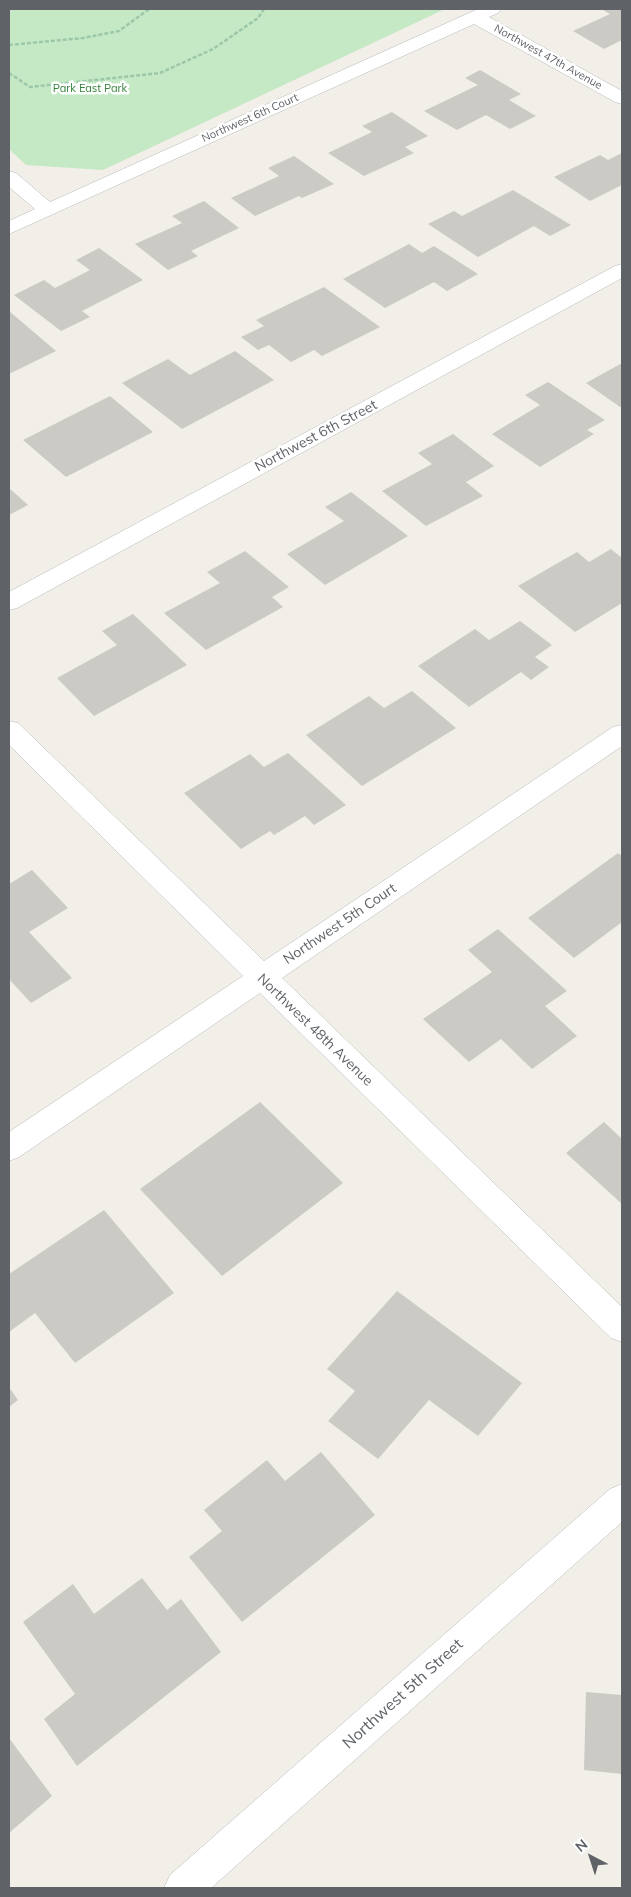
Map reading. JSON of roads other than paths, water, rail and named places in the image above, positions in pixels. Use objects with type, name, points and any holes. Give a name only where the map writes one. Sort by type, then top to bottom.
[{"type":"street","name":"Northwest 6th Court","points":[[9,228],[492,9]]},
{"type":"street","name":"Northwest 47th Avenue","points":[[475,17],[622,98]]},
{"type":"street","points":[[9,177],[48,210]]},
{"type":"street","name":"Northwest 6th Street","points":[[9,602],[622,270]]},
{"type":"street","name":"Northwest 48th Avenue","points":[[9,730],[260,977],[622,1328]]},
{"type":"street","name":"Northwest 5th Court","points":[[9,1148],[622,734]]},
{"type":"street","name":"Northwest 5th Street","points":[[183,1888],[622,1500]]},
{"type":"park label","name":"Park East Park","points":[[90,89]]}]
